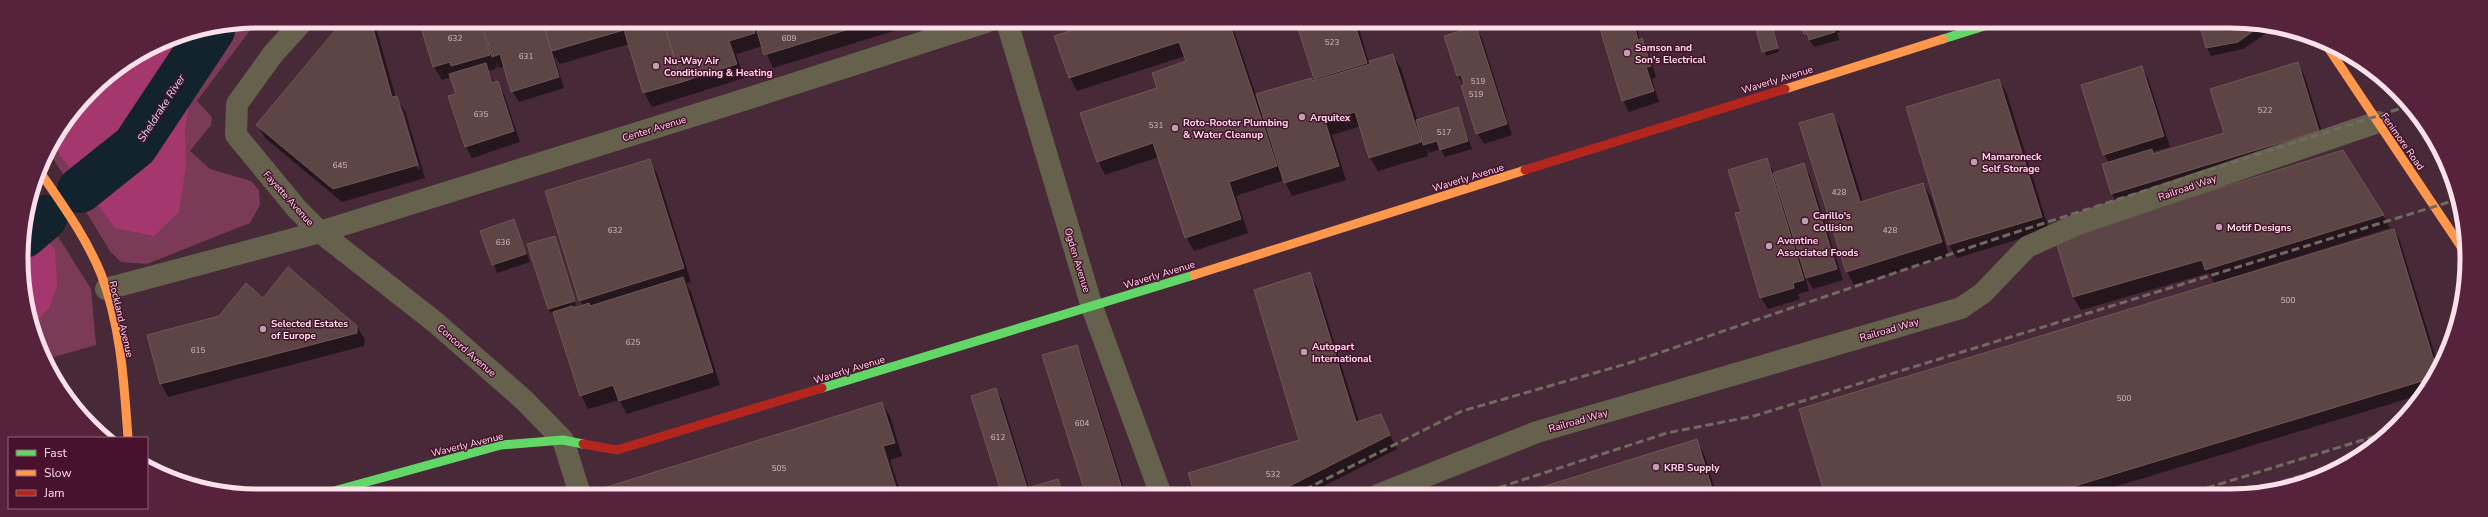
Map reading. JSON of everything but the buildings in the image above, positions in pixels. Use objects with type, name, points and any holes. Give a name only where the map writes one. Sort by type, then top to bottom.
[{"type":"street","name":"Fayette Avenue","points":[[297,28],[273,54],[237,104],[236,135],[297,209],[320,232]]},
{"type":"street","name":"Center Avenue","points":[[320,232],[737,102],[967,28]]},
{"type":"street","name":"Ogden Avenue","points":[[1009,28],[1092,306],[1159,489]]},
{"type":"street","name":"Waverly Avenue","points":[[342,489],[501,445],[563,440],[617,450],[1092,306],[1978,28]]},
{"type":"street","name":"Fenimore Road","points":[[2332,53],[2460,245]]},
{"type":"street","name":"Railroad Way","points":[[1393,489],[1537,432],[1961,308],[1983,293],[2027,247],[2078,224],[2378,122]]},
{"type":"street","name":"Rockland Avenue","points":[[43,177],[70,215],[106,289],[121,361],[128,437]]},
{"type":"street","name":"Fayette Avenue","points":[[106,289],[320,232]]},
{"type":"street","name":"Concord Avenue","points":[[320,232],[435,322],[524,400],[563,440],[578,489]]},
{"type":"shaded area","points":[[252,28],[197,101],[212,117],[211,125],[190,151],[210,169],[251,181],[259,190],[260,205],[250,223],[147,264],[121,262],[110,251],[52,157],[67,130],[85,107],[107,85],[143,59],[184,40],[214,32]]},
{"type":"shaded area","points":[[231,30],[191,90],[185,130],[186,166],[179,212],[154,236],[115,228],[56,149],[59,143],[85,107],[107,85],[130,67],[157,52],[184,40],[214,32]]},
{"type":"shaded area","points":[[36,201],[91,289],[96,345],[51,358],[40,333],[32,303],[28,274],[28,243]]},
{"type":"shaded area","points":[[31,219],[55,250],[57,287],[49,308],[37,321],[32,303],[28,274],[28,243]]},
{"type":"waterway","name":"Sheldrake River","points":[[80,190],[135,146],[210,33]]},
{"type":"waterway","name":"Sheldrake River","points":[[30,230],[44,218]]},
{"type":"railway","points":[[1306,489],[1462,411],[1626,364],[2001,237],[2403,107]]},
{"type":"railway","points":[[1494,489],[1667,433],[1754,416],[2453,201]]},
{"type":"railway","points":[[2204,489],[2376,436]]},
{"type":"railway","points":[[2267,486],[2320,470]]},
{"type":"traffic: fast","points":[[1943,39],[1978,28]]},
{"type":"traffic: fast","points":[[822,388],[1194,275]]},
{"type":"traffic: fast","points":[[341,489],[501,445],[563,440],[583,444]]},
{"type":"traffic: slow","points":[[1785,89],[1943,39]]},
{"type":"traffic: slow","points":[[2331,52],[2460,245]]},
{"type":"traffic: slow","points":[[1194,275],[1525,170]]},
{"type":"traffic: slow","points":[[43,177],[73,221],[88,247],[101,274],[108,294],[120,355],[128,437]]},
{"type":"traffic: jam","points":[[1525,170],[1785,89]]},
{"type":"traffic: jam","points":[[583,444],[617,450],[822,388]]},
{"type":"place","name":"Samson and Son's Electrical","points":[[1627,53]]},
{"type":"place","name":"Nu-Way Air Conditioning & Heating","points":[[656,66]]},
{"type":"place","name":"Arquitex","points":[[1302,117]]},
{"type":"place","name":"Roto-Rooter Plumbing & Water Cleanup","points":[[1175,128]]},
{"type":"place","name":"Mamaroneck Self Storage","points":[[1974,162]]},
{"type":"place","name":"Carillo's Collision","points":[[1805,221]]},
{"type":"place","name":"Motif Designs","points":[[2219,227]]},
{"type":"place","name":"Aventine Associated Foods","points":[[1769,246]]},
{"type":"place","name":"Selected Estates of Europe","points":[[263,329]]},
{"type":"place","name":"Autopart International","points":[[1304,352]]},
{"type":"place","name":"KRB Supply","points":[[1656,467]]}]
